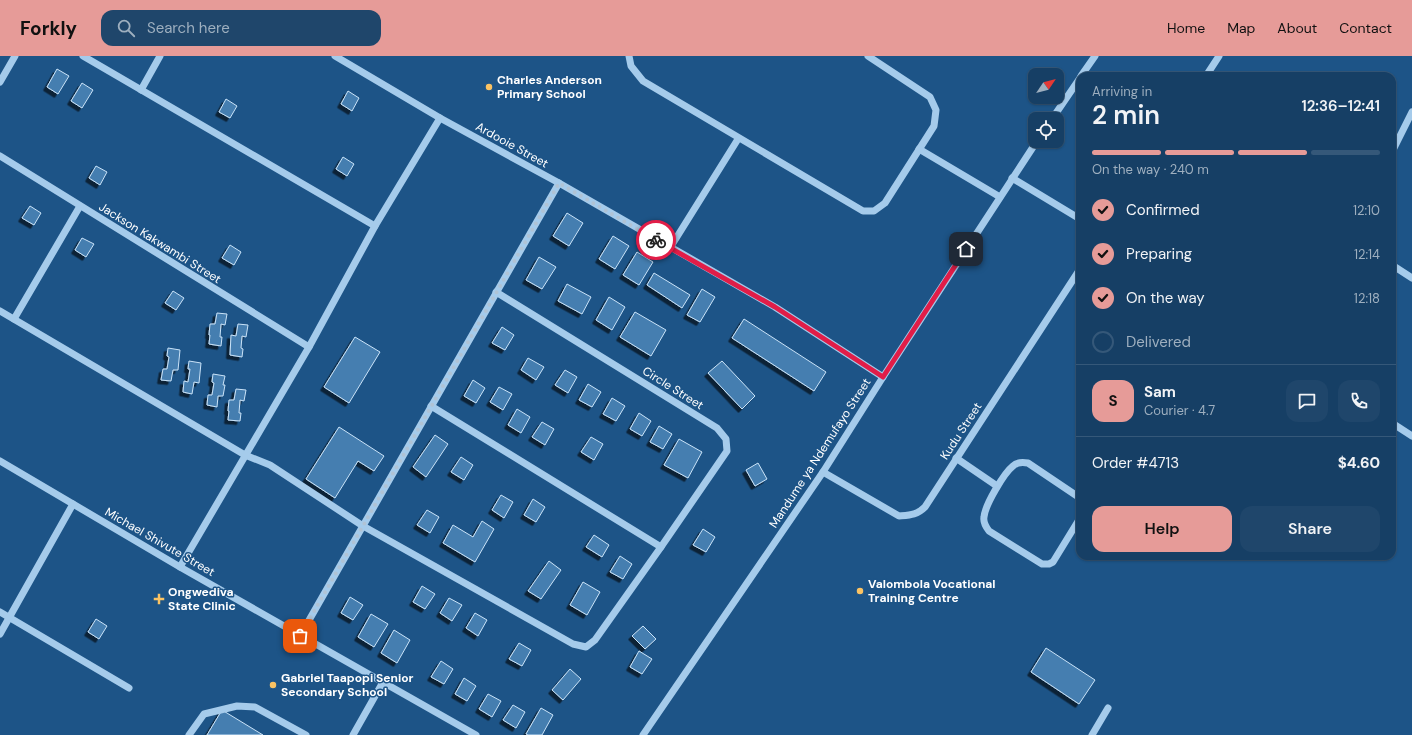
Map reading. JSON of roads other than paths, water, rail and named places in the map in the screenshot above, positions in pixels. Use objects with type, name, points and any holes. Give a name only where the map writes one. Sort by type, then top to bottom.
[{"type":"street","points":[[0,82],[15,56]]},
{"type":"street","points":[[83,56],[375,226]]},
{"type":"street","points":[[141,90],[160,56]]},
{"type":"street","name":"Ardooie Street","points":[[336,56],[440,118],[559,183],[775,307],[883,377]]},
{"type":"street","points":[[629,56],[631,66],[643,81],[738,139],[863,211],[874,211],[885,203],[934,126],[936,110],[930,96],[868,56]]},
{"type":"street","points":[[1084,72],[1094,56]]},
{"type":"street","points":[[1209,72],[1219,56]]},
{"type":"street","points":[[1057,112],[1076,84]]},
{"type":"street","points":[[1396,144],[1412,112]]},
{"type":"street","points":[[180,567],[309,347],[375,226],[440,118]]},
{"type":"street","points":[[670,248],[738,139]]},
{"type":"street","name":"Mandume ya Ndemufayo Street","points":[[643,735],[823,472],[1012,178],[1033,148]]},
{"type":"street","points":[[919,149],[1000,197]]},
{"type":"street","name":"Jackson Kakwambi Street","points":[[0,156],[309,347]]},
{"type":"street","points":[[1012,178],[1076,217]]},
{"type":"street","points":[[300,636],[559,183]]},
{"type":"street","points":[[14,319],[80,206]]},
{"type":"street","points":[[1396,268],[1412,278]]},
{"type":"street","name":"Kudu Street","points":[[823,472],[899,516],[919,513],[925,507],[1076,275]]},
{"type":"street","name":"Circle Street","points":[[363,526],[573,644],[586,647],[595,640],[727,451],[726,439],[717,428],[496,292]]},
{"type":"street","points":[[0,311],[245,455],[270,465],[363,526]]},
{"type":"street","points":[[431,406],[661,547]]},
{"type":"street","points":[[1396,426],[1412,436]]},
{"type":"street","points":[[956,458],[997,486]]},
{"type":"street","name":"Michael Shivute Street","points":[[0,461],[180,567],[476,735]]},
{"type":"street","points":[[1076,495],[1028,463],[1022,462],[1014,465],[997,486],[983,517],[985,526],[989,531],[1042,564],[1049,564],[1053,562],[1076,525]]},
{"type":"street","points":[[0,634],[73,504]]},
{"type":"street","points":[[0,612],[129,688]]},
{"type":"street","points":[[353,735],[383,682]]},
{"type":"street","points":[[189,735],[204,714],[237,706],[255,707],[306,735]]},
{"type":"street","points":[[1092,735],[1108,708]]},
{"type":"place","name":"Charles Anderson Primary School","points":[[489,87]]},
{"type":"place","name":"Valombola Vocational Training Centre","points":[[860,591]]},
{"type":"place","name":"Ongwediva State Clinic","points":[[159,599]]},
{"type":"place","name":"Gabriel Taapopi Senior Secondary School","points":[[273,685]]}]
